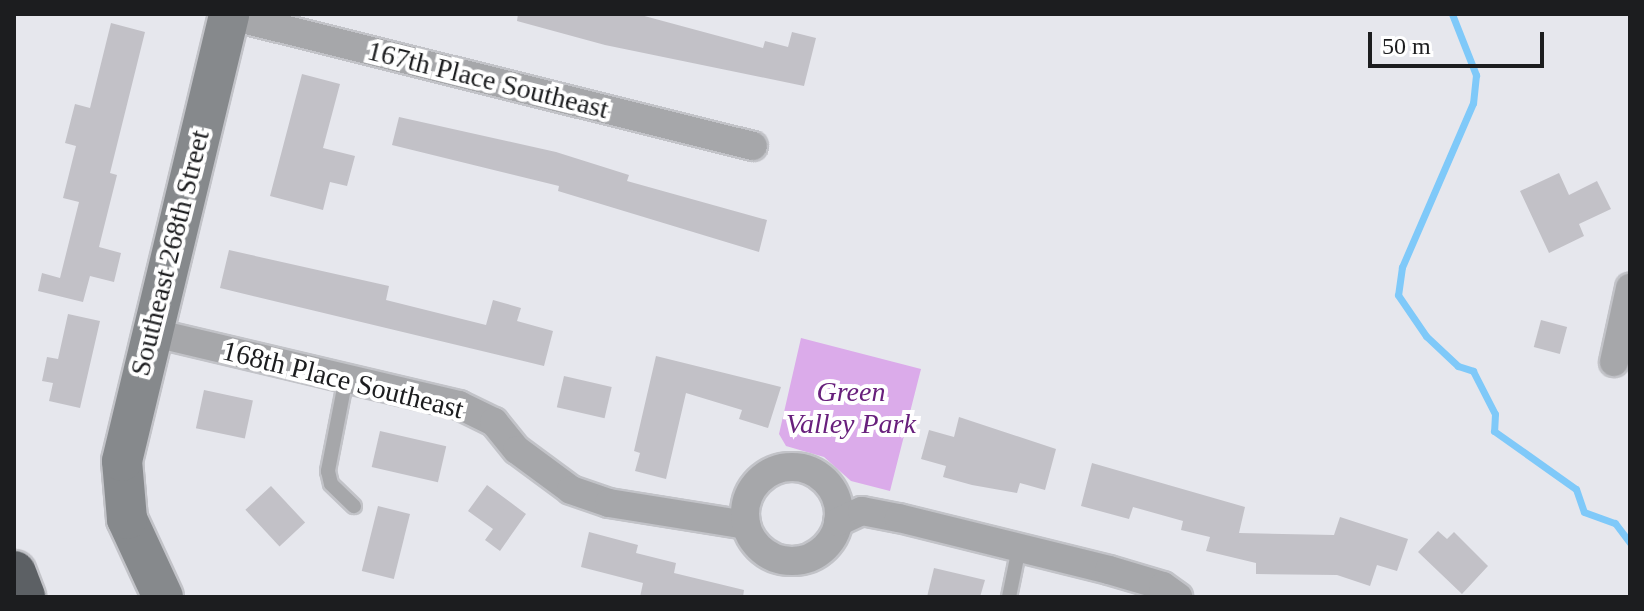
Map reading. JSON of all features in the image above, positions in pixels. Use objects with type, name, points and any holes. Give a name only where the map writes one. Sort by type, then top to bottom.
[{"type":"highway","points":[[14,573],[23,597]]},
{"type":"street","name":"167th Place Southeast","points":[[227,14],[753,146]]},
{"type":"street","name":"Southeast 268th Street","points":[[163,597],[122,494],[122,461],[227,14]]},
{"type":"street","points":[[1614,362],[1630,288]]},
{"type":"street","name":"168th Place Southeast","points":[[150,332],[346,378],[482,416],[571,490],[609,503],[746,525]]},
{"type":"street","points":[[838,522],[834,492],[825,480],[783,467],[748,495],[746,525],[763,551],[793,561],[822,550],[838,522],[862,511],[1163,586],[1178,597]]},
{"type":"lane","points":[[346,378],[328,471],[331,484],[354,506]]},
{"type":"lane","points":[[1009,597],[1019,548]]},
{"type":"green space","name":"Green Valley Park","points":[[801,338],[921,369],[890,491],[851,481],[824,457],[786,446],[779,434]]},
{"type":"building","points":[[518,14],[637,14],[763,48],[765,41],[788,47],[792,32],[816,38],[804,86],[605,45],[517,21]]},
{"type":"building","points":[[111,23],[145,32],[110,173],[117,175],[99,247],[121,253],[114,282],[90,276],[83,302],[38,291],[42,273],[60,278],[79,202],[63,198],[76,146],[65,143],[75,104],[90,108]]},
{"type":"building","points":[[302,74],[340,84],[323,148],[355,156],[347,186],[330,182],[323,210],[270,196]]},
{"type":"building","points":[[399,117],[556,152],[629,175],[627,181],[767,220],[759,252],[558,191],[559,186],[392,145]]},
{"type":"building","points":[[1559,173],[1569,195],[1597,181],[1611,209],[1579,224],[1584,236],[1549,253],[1520,191]]},
{"type":"building","points":[[229,250],[389,286],[386,300],[486,325],[493,300],[521,308],[517,321],[553,331],[544,366],[220,288]]},
{"type":"building","points":[[68,314],[100,321],[80,408],[49,401],[53,383],[42,381],[47,357],[58,359]]},
{"type":"building","points":[[1541,320],[1567,327],[1560,354],[1534,347]]},
{"type":"building","points":[[656,356],[781,387],[768,428],[739,419],[742,410],[686,393],[666,479],[635,471],[640,453],[634,451]]},
{"type":"building","points":[[564,376],[612,387],[605,418],[557,407]]},
{"type":"building","points":[[204,390],[253,400],[245,439],[196,428]]},
{"type":"building","points":[[959,417],[1056,449],[1045,490],[1020,483],[1017,493],[972,485],[943,477],[946,466],[921,459],[929,430],[954,437]]},
{"type":"building","points":[[380,431],[446,446],[438,482],[372,467]]},
{"type":"building","points":[[1092,463],[1245,507],[1239,533],[1334,535],[1340,517],[1408,539],[1397,571],[1377,565],[1370,586],[1337,575],[1256,574],[1256,563],[1206,551],[1210,537],[1181,530],[1183,521],[1133,507],[1129,519],[1081,506]]},
{"type":"building","points":[[487,485],[526,514],[500,551],[485,540],[493,529],[468,511]]},
{"type":"building","points":[[271,486],[305,523],[280,546],[245,510]]},
{"type":"building","points":[[378,506],[410,514],[394,579],[362,571]]},
{"type":"building","points":[[1438,531],[1447,539],[1454,532],[1488,566],[1462,594],[1418,552]]},
{"type":"building","points":[[589,532],[638,545],[636,553],[676,563],[674,573],[744,590],[743,597],[640,597],[643,583],[581,567]]},
{"type":"building","points":[[934,568],[985,580],[980,597],[927,597]]},
{"type":"waterway","points":[[1452,14],[1476,75],[1473,103],[1402,267],[1398,295],[1426,336],[1458,366],[1473,371],[1495,414],[1494,431],[1576,489],[1584,512],[1615,523],[1630,543]]}]
